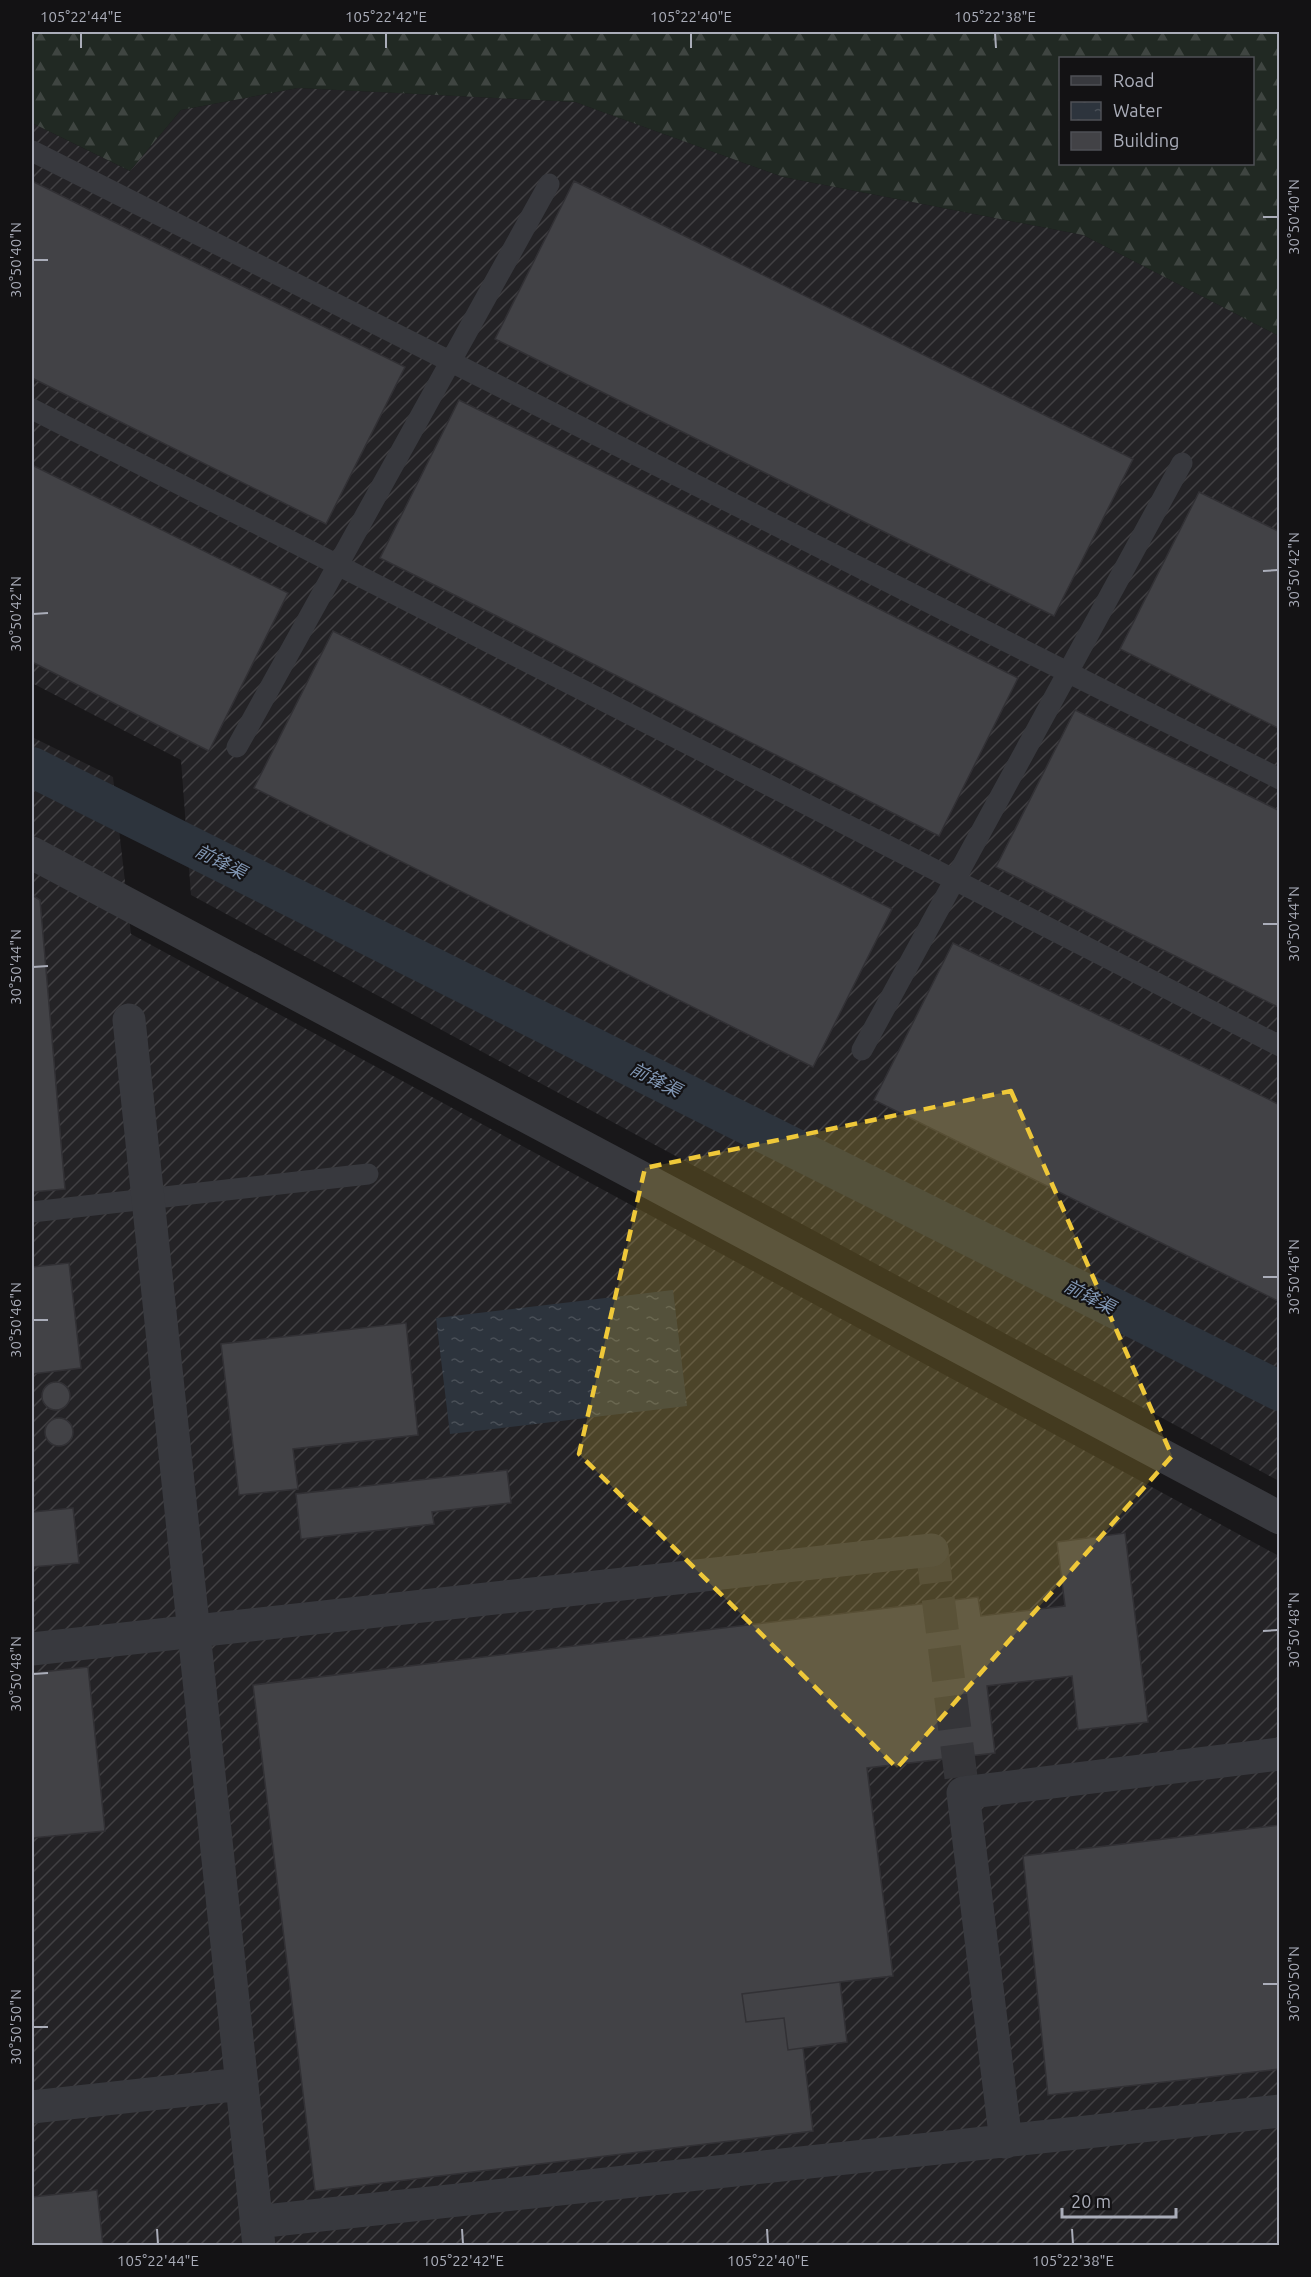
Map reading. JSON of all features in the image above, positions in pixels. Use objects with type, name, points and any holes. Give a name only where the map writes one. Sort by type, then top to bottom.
[{"type":"street","points":[[32,853],[1280,1518]]},
{"type":"street","points":[[129,1020],[258,2234],[1006,2142],[1280,2111]]},
{"type":"street","points":[[32,1649],[932,1550]]},
{"type":"street","points":[[1006,2142],[963,1794],[1280,1754]]},
{"type":"street","points":[[32,2107],[242,2084]]},
{"type":"lane","points":[[32,151],[1280,779]]},
{"type":"lane","points":[[237,747],[549,184]]},
{"type":"lane","points":[[32,409],[1280,1046]]},
{"type":"lane","points":[[861,1050],[1182,463]]},
{"type":"lane","points":[[32,1212],[368,1174]]},
{"type":"highlighted area","points":[[1011,1091],[1172,1456],[897,1768],[579,1454],[645,1168]]},
{"type":"shaded area","points":[[298,88],[575,102],[783,177],[1083,235],[1279,336],[1279,1481],[191,895],[181,760],[32,683],[32,123],[130,171],[181,110]]},
{"type":"shaded area","points":[[32,737],[113,777],[131,934],[1279,1556],[1279,2245],[32,2245]]},
{"type":"green space","points":[[32,32],[1279,32],[1279,336],[1083,235],[783,177],[575,102],[298,88],[181,110],[130,171],[32,123]]},
{"type":"water","points":[[673,1290],[687,1406],[450,1434],[436,1318]]},
{"type":"building","points":[[32,181],[405,367],[326,524],[32,378]]},
{"type":"building","points":[[574,181],[1133,459],[1054,616],[495,339]]},
{"type":"building","points":[[459,400],[1018,678],[939,836],[380,558]]},
{"type":"building","points":[[32,465],[288,593],[209,751],[32,662]]},
{"type":"building","points":[[1199,492],[1280,532],[1280,729],[1120,649]]},
{"type":"building","points":[[333,631],[892,909],[813,1067],[254,788]]},
{"type":"building","points":[[1075,710],[1280,811],[1280,1008],[996,867]]},
{"type":"building","points":[[32,895],[40,900],[65,1189],[32,1192]]},
{"type":"building","points":[[953,943],[1280,1105],[1280,1302],[874,1100]]},
{"type":"building","points":[[69,1263],[81,1368],[32,1374],[32,1267]]},
{"type":"building","points":[[406,1323],[418,1435],[293,1449],[298,1489],[239,1495],[221,1344]]},
{"type":"building","points":[[56,1382],[66,1386],[70,1396],[66,1406],[56,1410],[46,1406],[42,1396],[46,1386]]},
{"type":"building","points":[[59,1418],[69,1422],[73,1432],[69,1442],[59,1446],[49,1442],[45,1432],[49,1422]]},
{"type":"building","points":[[507,1470],[511,1503],[432,1512],[434,1524],[301,1539],[296,1494]]},
{"type":"building","points":[[73,1508],[79,1563],[32,1567],[32,1512]]},
{"type":"building","points":[[1125,1533],[1148,1722],[1078,1730],[1072,1676],[987,1686],[995,1753],[867,1768],[893,1976],[840,1982],[847,2042],[803,2048],[813,2131],[315,2191],[253,1685],[978,1597],[981,1616],[1065,1606],[1057,1542]]},
{"type":"building","points":[[88,1667],[105,1831],[32,1838],[32,1673]]},
{"type":"building","points":[[1280,1825],[1280,2069],[1048,2095],[1023,1856]]},
{"type":"building","points":[[840,1982],[847,2042],[788,2050],[784,2018],[746,2022],[742,1994]]},
{"type":"building","points":[[97,2190],[103,2246],[32,2246],[32,2197]]},
{"type":"waterway","name":"前锋渠","points":[[32,767],[1280,1391]]},
{"type":"tunnel","points":[[932,1550],[963,1793]]}]
